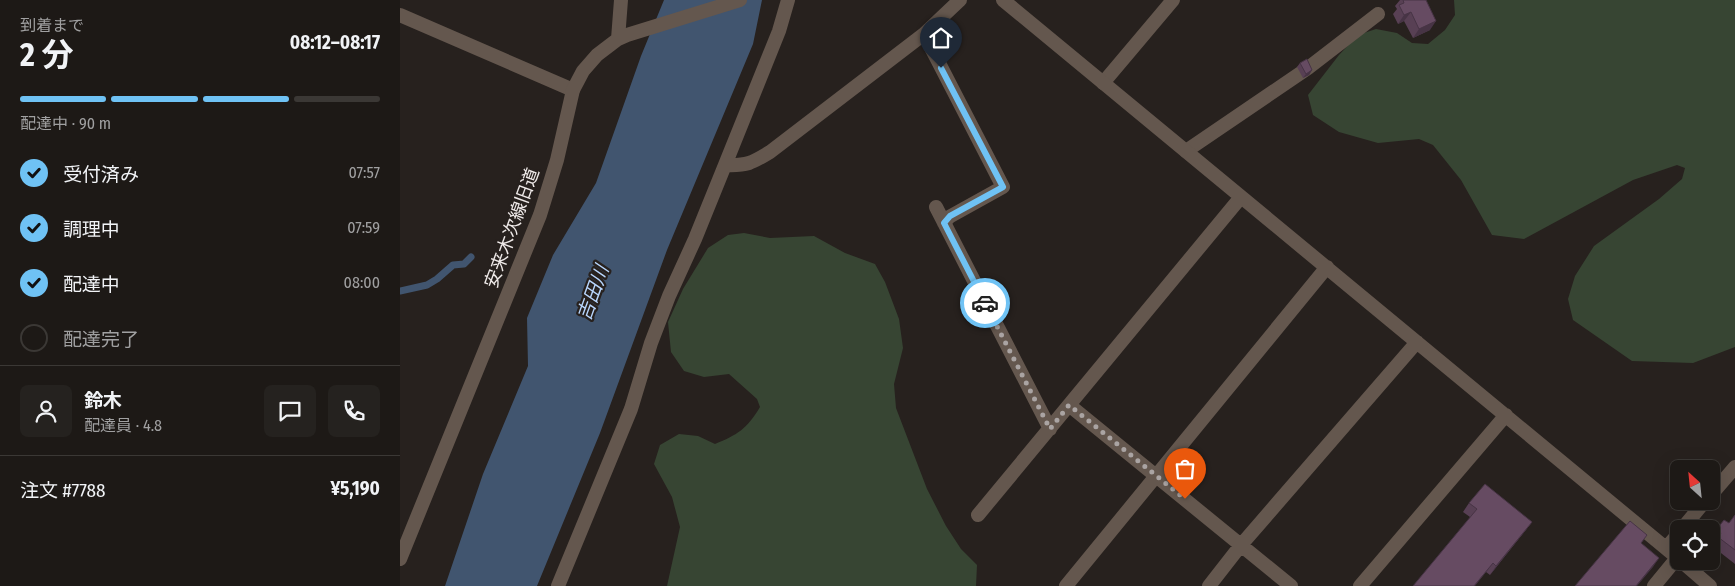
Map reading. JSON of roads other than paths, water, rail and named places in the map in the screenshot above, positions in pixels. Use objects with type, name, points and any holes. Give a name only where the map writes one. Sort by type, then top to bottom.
[{"type":"street","points":[[621,0],[623,37]]},
{"type":"street","name":"安来木次線旧道","points":[[400,559],[540,216],[557,160],[573,90],[583,71],[597,55],[623,37],[740,0]]},
{"type":"street","points":[[558,586],[630,409],[650,343],[726,165],[779,32],[788,0]]},
{"type":"street","points":[[726,165],[742,166],[770,152],[924,34],[960,0]]},
{"type":"street","points":[[1003,0],[1670,551]]},
{"type":"street","points":[[1103,83],[1173,0]]},
{"type":"street","points":[[1186,151],[1308,68],[1378,14]]},
{"type":"street","points":[[400,15],[573,90]]},
{"type":"street","points":[[924,34],[1003,187],[950,216],[944,223]]},
{"type":"street","points":[[978,515],[1241,197]]},
{"type":"street","points":[[936,207],[1050,429]]},
{"type":"street","points":[[1066,586],[1327,267]]},
{"type":"street","points":[[1209,586],[1241,545],[1417,342]]},
{"type":"street","points":[[1069,405],[1292,586]]},
{"type":"street","points":[[1360,586],[1506,415]]},
{"type":"street","points":[[1720,484],[1735,467]]},
{"type":"street","points":[[1690,520],[1698,510]]},
{"type":"street","points":[[1666,548],[1670,543]]},
{"type":"street","points":[[1654,586],[1670,569]]},
{"type":"street","points":[[1692,570],[1710,586]]},
{"type":"water","name":"吉田川","points":[[664,0],[762,0],[753,44],[667,250],[600,433],[537,586],[445,586],[483,474],[528,366],[527,318],[553,255],[596,183],[641,56]]},
{"type":"waterway","points":[[400,291],[427,285],[453,265],[464,264],[471,257]]}]
